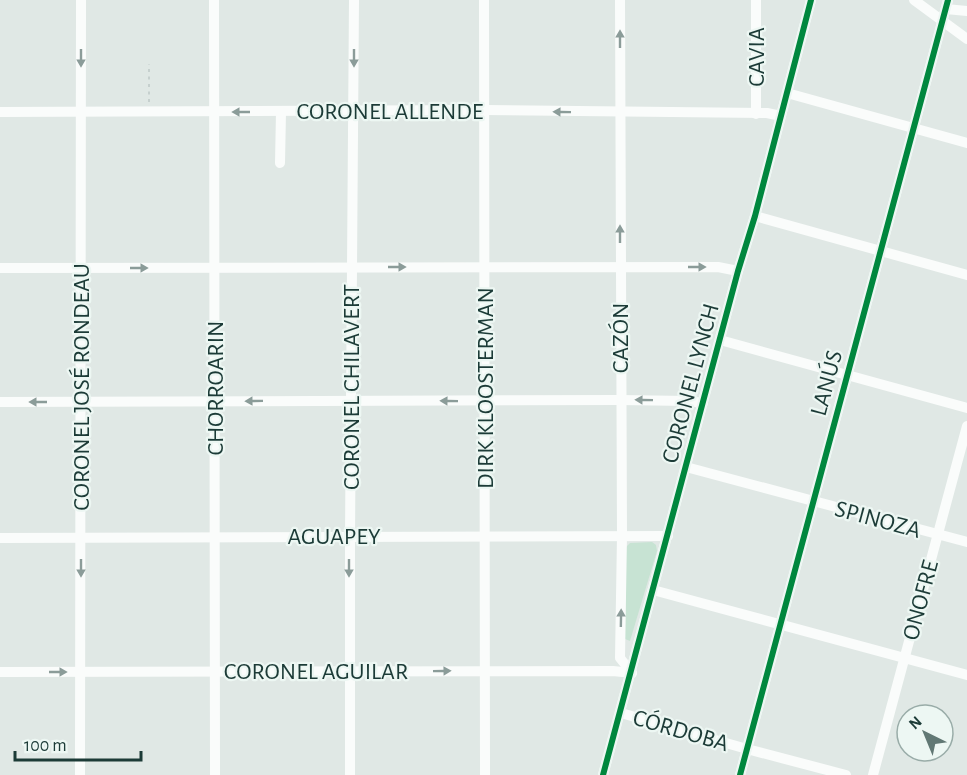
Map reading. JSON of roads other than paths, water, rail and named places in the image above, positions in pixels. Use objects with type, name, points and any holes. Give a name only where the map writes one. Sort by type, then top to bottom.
[{"type":"street","name":"CORONEL JOSÉ RONDEAU","points":[[81,0],[81,775]]},
{"type":"street","name":"CHORROARIN","points":[[214,0],[215,775]]},
{"type":"street","name":"CORONEL CHILAVERT","points":[[350,775],[354,0]]},
{"type":"street","name":"DIRK KLOOSTERMAN","points":[[484,0],[485,775]]},
{"type":"street","name":"CAZÓN","points":[[620,0],[622,536],[620,658],[632,673]]},
{"type":"street","name":"CAVIA","points":[[756,0],[756,114]]},
{"type":"street","name":"CORONEL LYNCH","points":[[603,775],[738,271],[755,216],[811,0]]},
{"type":"street","points":[[914,0],[967,39]]},
{"type":"street","points":[[947,4],[967,11]]},
{"type":"street","name":"LANÚS","points":[[740,775],[947,4]]},
{"type":"street","points":[[787,93],[967,142]]},
{"type":"street","name":"CORONEL ALLENDE","points":[[0,112],[485,110],[781,116]]},
{"type":"street","points":[[280,163],[281,112]]},
{"type":"street","points":[[755,216],[967,275]]},
{"type":"street","points":[[0,268],[718,267],[738,271]]},
{"type":"street","points":[[720,340],[967,408]]},
{"type":"street","points":[[0,402],[620,400],[703,403]]},
{"type":"street","name":"ONOFRE","points":[[873,775],[967,426]]},
{"type":"street","name":"SPINOZA","points":[[686,467],[967,542]]},
{"type":"street","name":"AGUAPEY","points":[[0,538],[668,536]]},
{"type":"street","points":[[653,590],[967,675]]},
{"type":"street","name":"CORONEL AGUILAR","points":[[0,672],[612,671],[632,673]]},
{"type":"street","name":"CÓRDOBA","points":[[621,712],[747,750],[846,775]]}]
